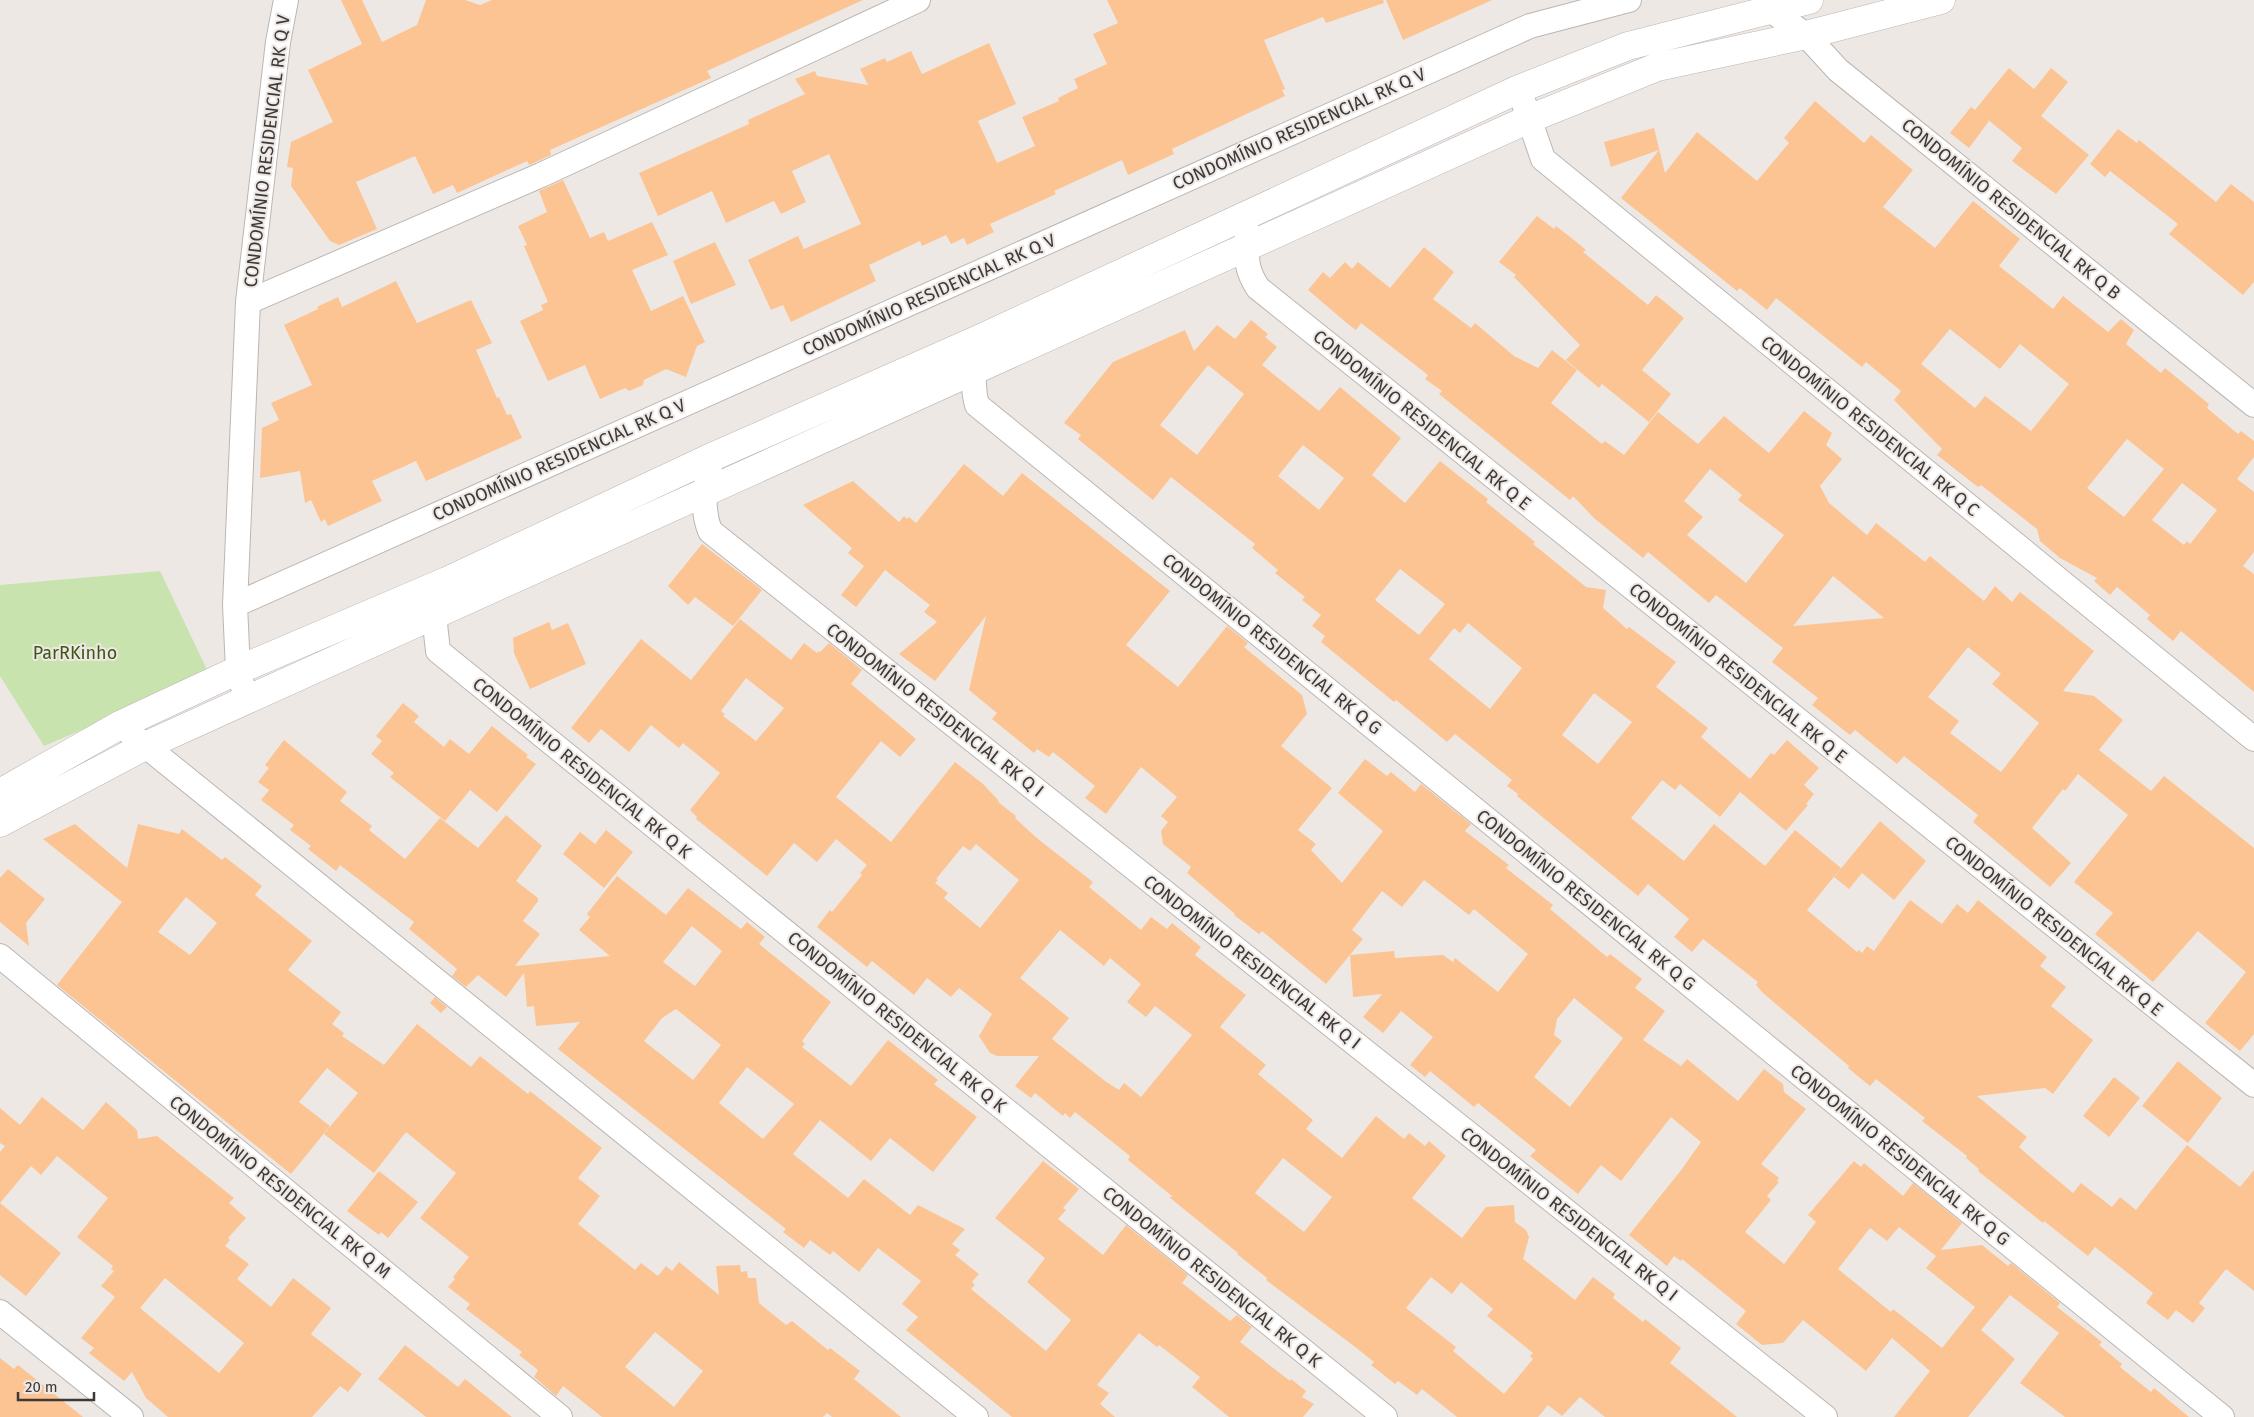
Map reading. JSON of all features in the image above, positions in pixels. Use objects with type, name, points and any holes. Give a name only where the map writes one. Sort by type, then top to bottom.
[{"type":"street","name":"CONDOMÍNIO RESIDENCIAL RK Q V","points":[[247,701],[238,670],[235,605],[248,302],[278,42],[286,0]]},
{"type":"street","name":"CONDOMÍNIO RESIDENCIAL RK Q V","points":[[248,302],[541,176],[918,0]]},
{"type":"street","name":"CONDOMÍNIO RESIDENCIAL RK Q V","points":[[235,605],[1530,26],[1629,0]]},
{"type":"street","points":[[0,793],[120,725],[238,670],[447,581],[712,458],[979,339],[1519,89],[1628,46],[1809,0]]},
{"type":"street","points":[[0,823],[145,746],[1530,119],[1656,67],[1806,36],[1944,0]]},
{"type":"street","name":"CONDOMÍNIO RESIDENCIAL RK Q B","points":[[1770,10],[1806,36],[1838,70],[2254,405]]},
{"type":"street","name":"CONDOMÍNIO RESIDENCIAL RK Q C","points":[[1519,89],[1542,159],[2254,740]]},
{"type":"street","name":"CONDOMÍNIO RESIDENCIAL RK Q E","points":[[1247,214],[1246,261],[1250,276],[1258,288],[2254,1085]]},
{"type":"street","name":"CONDOMÍNIO RESIDENCIAL RK Q G","points":[[979,339],[973,392],[977,405],[2222,1417]]},
{"type":"street","name":"CONDOMÍNIO RESIDENCIAL RK Q I","points":[[712,458],[704,493],[705,518],[710,531],[1825,1417]]},
{"type":"street","points":[[438,615],[447,581]]},
{"type":"street","name":"CONDOMÍNIO RESIDENCIAL RK Q K","points":[[438,615],[435,624],[438,651],[1385,1417]]},
{"type":"street","points":[[120,725],[976,1417]]},
{"type":"street","name":"CONDOMÍNIO RESIDENCIAL RK Q M","points":[[0,956],[560,1417]]},
{"type":"street","points":[[0,1312],[131,1417]]},
{"type":"green space","name":"ParRKinho","points":[[160,571],[210,676],[44,746],[0,676],[0,585]]},
{"type":"building","points":[[341,0],[362,0],[382,42],[417,25],[426,0],[465,0],[480,5],[492,0],[863,0],[707,71],[711,78],[550,150],[551,155],[529,165],[527,161],[457,193],[453,185],[433,194],[415,156],[356,182],[377,229],[339,245],[330,241],[291,186],[293,168],[287,167],[291,142],[333,122],[308,70],[362,44]]},
{"type":"building","points":[[1107,0],[1383,0],[1384,3],[1326,23],[1323,17],[1264,40],[1285,89],[1282,90],[1285,96],[1172,149],[1174,154],[1128,175],[1122,160],[1054,191],[1056,194],[990,224],[994,232],[967,245],[964,238],[951,244],[946,235],[922,246],[920,241],[869,265],[876,281],[791,322],[783,305],[771,310],[748,260],[798,236],[804,249],[861,224],[829,154],[792,171],[806,202],[781,214],[774,201],[726,223],[712,191],[658,216],[639,173],[749,124],[748,120],[805,94],[795,79],[815,71],[817,76],[868,85],[860,69],[885,58],[887,62],[911,51],[922,74],[989,43],[1016,104],[978,121],[997,163],[1035,146],[1022,117],[1059,101],[1058,98],[1078,88],[1074,79],[1107,64],[1093,34],[1118,23]]},
{"type":"building","points":[[1386,0],[1492,0],[1403,40]]},
{"type":"building","points":[[2009,68],[2034,89],[2051,68],[2068,82],[2041,116],[2089,155],[2056,194],[2012,161],[2022,148],[1986,118],[1989,121],[1969,148],[1950,133],[1971,107],[1975,110]]},
{"type":"building","points":[[1815,101],[1864,143],[1871,135],[1913,170],[1883,207],[1935,248],[1973,201],[2020,239],[1999,266],[2053,309],[2063,296],[2108,332],[2121,319],[2134,330],[2126,344],[2161,373],[2165,368],[2209,404],[2207,408],[2238,434],[2241,431],[2254,441],[2254,457],[2237,479],[2254,492],[2254,552],[2243,566],[2254,574],[2254,692],[2181,631],[2173,641],[2147,619],[2150,615],[2117,587],[2110,595],[2094,581],[2097,578],[2060,558],[2040,541],[2037,529],[1981,485],[1978,487],[1937,455],[1942,449],[1894,400],[1901,391],[1866,362],[1862,367],[1776,298],[1767,310],[1740,288],[1737,291],[1621,198],[1659,150],[1611,167],[1604,142],[1654,128],[1665,173],[1697,132],[1757,181],[1789,143],[1784,138]],"holes":[[[1950,329],[2000,369],[2020,344],[2069,384],[2031,431],[1985,396],[1975,408],[1921,364]],[[2127,439],[2164,469],[2124,517],[2087,488]],[[2182,483],[2217,510],[2190,544],[2187,541],[2184,545],[2152,520]]]},
{"type":"building","points":[[2118,129],[2137,143],[2139,140],[2216,202],[2231,184],[2254,202],[2254,282],[2243,295],[2169,234],[2178,224],[2110,171],[2105,177],[2090,164]]},
{"type":"building","points":[[563,180],[590,238],[604,232],[608,241],[652,222],[668,255],[632,270],[651,311],[683,296],[705,342],[697,346],[686,377],[666,369],[644,380],[643,385],[629,391],[625,388],[600,399],[585,365],[548,381],[520,321],[543,310],[541,305],[548,302],[524,246],[527,245],[518,226],[547,212],[539,191]]},
{"type":"building","points":[[1537,216],[1554,229],[1556,226],[1574,240],[1586,250],[1583,252],[1648,305],[1656,295],[1684,318],[1642,370],[1671,394],[1649,422],[1602,384],[1599,388],[1566,360],[1580,345],[1514,277],[1516,275],[1499,262]]},
{"type":"building","points":[[715,242],[736,285],[691,304],[673,261]]},
{"type":"building","points":[[1424,247],[1454,272],[1433,299],[1471,328],[1475,323],[1514,356],[1538,368],[1552,350],[1577,370],[1551,403],[1602,444],[1605,441],[1624,455],[1658,412],[1698,444],[1724,416],[1769,453],[1804,411],[1832,433],[1826,445],[1842,459],[1820,486],[1829,503],[1867,535],[1876,523],[1925,562],[1930,556],[1984,601],[1995,586],[2012,602],[2020,592],[2094,651],[2063,691],[2094,696],[2123,720],[2099,750],[2151,791],[2164,776],[2254,848],[2254,1034],[2240,1051],[2205,1023],[2246,972],[2198,931],[2153,982],[2095,934],[2113,913],[2074,882],[2128,815],[2078,774],[2065,791],[2063,789],[2032,828],[2071,863],[2050,887],[1973,822],[1978,815],[1904,756],[1897,764],[1855,730],[1850,735],[1812,705],[1818,698],[1772,662],[1783,648],[1716,595],[1709,603],[1648,552],[1643,558],[1594,518],[1573,496],[1570,500],[1439,394],[1442,391],[1425,379],[1428,375],[1361,323],[1356,330],[1308,290],[1323,272],[1330,278],[1345,262],[1352,269],[1358,262],[1390,288]],"holes":[[[1710,469],[1742,495],[1738,500],[1784,535],[1746,583],[1687,535],[1703,517],[1684,501]],[[1833,576],[1884,618],[1793,626]],[[1968,647],[2001,674],[1992,684],[2039,723],[2001,772],[1950,733],[1959,721],[1928,697]]]},
{"type":"building","points":[[396,281],[417,323],[471,300],[492,343],[476,350],[497,398],[499,397],[507,415],[511,414],[522,438],[426,481],[416,461],[372,481],[382,501],[328,526],[325,519],[321,522],[311,500],[305,503],[300,471],[260,478],[262,428],[279,420],[271,403],[312,385],[284,325],[338,297],[342,307]]},
{"type":"building","points":[[1251,320],[1268,334],[1265,337],[1277,347],[1262,365],[1319,411],[1340,387],[1401,438],[1372,475],[1405,503],[1440,461],[1488,499],[1486,502],[1535,542],[1533,544],[1586,587],[1606,590],[1603,608],[1627,629],[1629,627],[1676,662],[1656,687],[1708,728],[1701,737],[1750,779],[1771,753],[1774,755],[1787,740],[1819,768],[1804,785],[1814,794],[1806,804],[1808,805],[1786,831],[1740,792],[1720,817],[1680,784],[1675,790],[1662,780],[1631,818],[1684,861],[1714,824],[1765,866],[1795,830],[1841,868],[1807,910],[1857,952],[1859,950],[1862,953],[1867,946],[1874,951],[1910,900],[1942,924],[1957,904],[1968,913],[1978,900],[2047,957],[2040,966],[2066,987],[2051,1006],[2093,1040],[2053,1094],[2045,1088],[1977,1096],[2027,1137],[2019,1147],[2073,1193],[2081,1183],[2112,1207],[2120,1197],[2136,1210],[2187,1145],[2240,1187],[2254,1170],[2254,1291],[2226,1269],[2199,1303],[2205,1308],[2193,1323],[2176,1310],[2168,1320],[2146,1303],[2153,1293],[2095,1247],[2088,1256],[2044,1221],[2043,1223],[1978,1171],[1979,1169],[1966,1158],[1967,1156],[1922,1121],[1925,1118],[1876,1079],[1870,1086],[1848,1068],[1849,1066],[1763,993],[1756,985],[1758,982],[1703,939],[1692,952],[1674,937],[1689,919],[1648,884],[1638,896],[1517,796],[1518,794],[1507,786],[1512,780],[1455,734],[1447,742],[1396,700],[1394,702],[1321,642],[1325,636],[1312,626],[1321,615],[1302,600],[1305,597],[1275,573],[1278,570],[1252,548],[1255,544],[1171,477],[1153,500],[1078,439],[1081,435],[1064,423],[1113,362],[1185,330],[1194,351],[1217,325],[1235,339]],"holes":[[[1208,365],[1244,394],[1197,455],[1160,425]],[[1303,445],[1344,478],[1319,510],[1278,476]],[[1400,569],[1445,604],[1419,635],[1375,600]],[[1468,623],[1522,668],[1490,709],[1429,659],[1454,628],[1460,633]],[[1594,693],[1632,722],[1598,764],[1562,735]]]},
{"type":"building","points":[[964,464],[1003,496],[1022,473],[1170,591],[1126,645],[1178,687],[1227,626],[1248,643],[1244,647],[1302,695],[1307,714],[1281,746],[1332,788],[1298,830],[1316,844],[1311,850],[1342,883],[1383,831],[1338,793],[1365,759],[1387,776],[1391,772],[1415,792],[1421,784],[1471,824],[1465,831],[1509,865],[1506,868],[1553,905],[1550,909],[1607,957],[1610,954],[1642,979],[1635,988],[1665,1011],[1643,1040],[1681,1066],[1687,1059],[1738,1101],[1764,1069],[1783,1084],[1784,1092],[1806,1109],[1761,1164],[1779,1178],[1777,1181],[1779,1182],[1767,1196],[1771,1200],[1745,1232],[1784,1264],[1816,1222],[1808,1215],[1854,1161],[1861,1167],[1864,1163],[1903,1196],[1913,1183],[1962,1223],[1941,1250],[1982,1245],[2008,1266],[2011,1263],[2060,1303],[2057,1307],[2102,1342],[2099,1345],[2122,1364],[2120,1367],[2151,1392],[2154,1388],[2189,1417],[2065,1417],[2020,1383],[2059,1333],[2010,1295],[1981,1330],[2015,1359],[1968,1417],[1894,1417],[1930,1371],[1892,1338],[1866,1371],[1803,1320],[1783,1343],[1762,1345],[1736,1324],[1746,1311],[1682,1259],[1681,1261],[1674,1256],[1667,1266],[1629,1235],[1682,1169],[1701,1142],[1671,1117],[1621,1181],[1601,1165],[1578,1194],[1530,1156],[1536,1150],[1478,1103],[1474,1107],[1430,1071],[1425,1077],[1410,1065],[1433,1037],[1401,1011],[1383,1033],[1363,1017],[1382,994],[1353,997],[1350,955],[1394,951],[1395,958],[1443,955],[1453,962],[1455,958],[1498,992],[1528,954],[1474,909],[1469,915],[1424,880],[1402,907],[1382,891],[1352,930],[1363,939],[1326,984],[1262,931],[1259,934],[1234,915],[1187,873],[1191,867],[1163,844],[1161,831],[1168,822],[1161,816],[1177,797],[1141,767],[1106,814],[1085,798],[1095,786],[1053,752],[1049,757],[1037,749],[1034,753],[992,719],[997,713],[969,690],[986,616],[935,681],[899,654],[937,622],[924,612],[930,605],[885,570],[856,607],[841,595],[864,566],[848,553],[852,548],[803,505],[853,481],[899,522],[904,516],[907,519],[909,517],[916,523]],"holes":[[[1574,998],[1623,1038],[1570,1107],[1534,1077],[1562,1041],[1554,1035],[1557,1019]],[[1899,1227],[1936,1256],[1926,1268],[1975,1307],[1942,1348],[1893,1309],[1891,1312],[1838,1269],[1870,1228],[1887,1241]]]},
{"type":"building","points":[[702,544],[762,590],[733,626],[695,597],[688,605],[668,586]]},
{"type":"building","points":[[740,619],[791,660],[804,643],[817,653],[829,643],[862,670],[851,684],[916,739],[900,757],[881,741],[836,797],[891,842],[955,762],[983,784],[998,802],[1016,816],[1015,818],[1038,839],[1093,882],[1089,887],[1141,930],[1151,917],[1167,929],[1172,923],[1201,947],[1195,955],[1246,995],[1220,1027],[1266,1065],[1258,1074],[1313,1120],[1306,1129],[1342,1158],[1376,1116],[1404,1139],[1409,1133],[1425,1146],[1429,1141],[1446,1156],[1412,1198],[1462,1238],[1486,1207],[1514,1205],[1515,1222],[1526,1230],[1529,1237],[1523,1259],[1575,1300],[1593,1277],[1615,1294],[1613,1298],[1643,1322],[1645,1319],[1681,1348],[1670,1363],[1737,1417],[1605,1417],[1580,1397],[1562,1416],[1548,1405],[1538,1417],[1457,1417],[1422,1389],[1417,1395],[1398,1381],[1395,1384],[1371,1365],[1374,1362],[1266,1280],[1267,1278],[1169,1197],[1173,1197],[1128,1160],[1130,1156],[1075,1112],[1070,1118],[1065,1113],[1063,1116],[1035,1093],[1031,1098],[1015,1086],[1039,1056],[997,1056],[990,1053],[979,1036],[992,1014],[959,988],[951,997],[927,978],[914,995],[872,961],[867,967],[817,927],[830,910],[832,912],[862,875],[860,873],[867,865],[836,839],[817,862],[794,843],[767,876],[696,819],[697,817],[690,810],[720,773],[683,743],[679,748],[651,725],[629,752],[601,729],[589,743],[571,728],[641,639],[691,680]],"holes":[[[746,678],[784,708],[756,741],[723,716],[725,714],[721,711]],[[976,844],[1019,880],[980,928],[944,898],[948,893],[935,883],[938,880],[936,879],[963,846],[970,851]],[[1060,930],[1104,966],[1110,958],[1141,984],[1127,1002],[1137,1010],[1146,1017],[1155,1006],[1192,1035],[1141,1097],[1124,1083],[1119,1090],[1052,1039],[1069,1018],[1020,978]],[[1283,1158],[1332,1197],[1304,1232],[1255,1193]],[[1431,1277],[1452,1294],[1461,1282],[1493,1309],[1487,1316],[1533,1353],[1530,1356],[1533,1359],[1504,1394],[1453,1351],[1456,1347],[1406,1308]]]},
{"type":"building","points":[[549,622],[552,630],[568,623],[586,664],[530,689],[514,653],[513,638]]},
{"type":"building","points":[[403,703],[419,716],[414,722],[444,747],[450,739],[469,754],[492,726],[528,755],[526,757],[536,764],[497,812],[470,790],[445,821],[390,777],[394,773],[371,754],[382,741],[376,736]]},
{"type":"building","points":[[284,740],[347,792],[340,801],[372,826],[369,830],[405,859],[440,818],[478,848],[506,815],[542,846],[516,881],[538,898],[538,901],[523,921],[540,934],[515,966],[610,956],[579,930],[590,917],[587,914],[617,876],[666,915],[688,888],[741,929],[747,922],[765,937],[759,944],[831,1002],[802,1041],[805,1044],[802,1047],[851,1086],[888,1040],[938,1080],[934,1084],[977,1117],[933,1172],[890,1138],[871,1161],[820,1120],[793,1154],[848,1198],[864,1179],[910,1215],[918,1205],[965,1229],[952,1244],[960,1250],[955,1255],[979,1274],[972,1282],[975,1285],[971,1289],[1046,1351],[1071,1320],[1027,1282],[1045,1258],[995,1218],[1043,1161],[1079,1189],[1063,1208],[1066,1210],[1058,1219],[1103,1255],[1126,1225],[1188,1275],[1182,1283],[1230,1321],[1237,1315],[1252,1327],[1240,1342],[1290,1381],[1291,1379],[1306,1391],[1302,1397],[1314,1404],[1303,1417],[1229,1417],[1192,1387],[1200,1377],[1159,1345],[1157,1347],[1139,1333],[1097,1385],[1109,1393],[1100,1404],[1115,1417],[1012,1417],[906,1330],[918,1317],[902,1304],[921,1281],[878,1248],[859,1272],[833,1251],[830,1255],[810,1240],[804,1248],[783,1232],[786,1229],[558,1049],[580,1022],[536,1026],[534,1006],[527,1007],[524,973],[506,997],[478,975],[466,987],[452,976],[457,969],[409,929],[414,922],[340,865],[336,871],[308,849],[311,846],[290,830],[294,825],[261,800],[269,790],[258,782],[269,768],[265,765]],"holes":[[[692,926],[722,951],[695,986],[663,962]],[[676,1009],[721,1045],[693,1080],[644,1041],[662,1018]],[[747,1067],[794,1104],[763,1139],[719,1103]]]},
{"type":"building","points":[[1880,821],[1926,861],[1894,900],[1862,873],[1849,889],[1834,877]]},
{"type":"building","points":[[75,824],[127,868],[138,824],[179,834],[182,829],[222,860],[225,857],[262,886],[255,895],[312,941],[288,970],[341,1012],[332,1024],[344,1033],[342,1036],[384,1065],[417,1024],[471,1067],[480,1056],[528,1094],[530,1091],[602,1148],[578,1178],[600,1196],[578,1224],[635,1270],[641,1263],[658,1276],[666,1266],[672,1271],[679,1262],[719,1295],[716,1266],[740,1265],[741,1272],[747,1271],[748,1278],[756,1278],[759,1303],[786,1325],[792,1321],[828,1350],[830,1348],[860,1371],[854,1379],[901,1417],[832,1417],[827,1413],[823,1417],[602,1417],[563,1386],[556,1396],[534,1377],[538,1370],[519,1355],[522,1352],[466,1309],[470,1304],[448,1287],[455,1279],[453,1277],[469,1257],[420,1218],[456,1173],[406,1132],[374,1173],[324,1134],[358,1093],[327,1068],[299,1102],[330,1126],[291,1174],[57,985],[122,902],[43,839]],"holes":[[[186,897],[217,923],[190,955],[158,932]],[[655,1332],[703,1371],[674,1407],[625,1367]]]},
{"type":"building","points":[[606,830],[633,852],[604,888],[563,854],[580,832],[595,844]]},
{"type":"building","points":[[8,869],[45,899],[26,923],[29,946],[0,922],[0,878]]},
{"type":"building","points":[[435,997],[447,1007],[441,1013],[430,1003]]},
{"type":"building","points":[[2178,1061],[2222,1098],[2188,1143],[2142,1106]]},
{"type":"building","points":[[2114,1077],[2140,1098],[2109,1137],[2083,1116]]},
{"type":"building","points":[[42,1097],[83,1130],[106,1102],[137,1130],[138,1139],[157,1136],[234,1198],[229,1203],[246,1218],[228,1238],[230,1240],[225,1246],[249,1264],[237,1279],[271,1307],[293,1278],[331,1308],[311,1334],[362,1374],[348,1392],[340,1386],[312,1417],[168,1417],[146,1398],[132,1372],[124,1381],[89,1353],[94,1348],[81,1338],[115,1297],[101,1286],[114,1271],[111,1269],[113,1266],[77,1237],[108,1198],[57,1156],[41,1175],[31,1166],[0,1203],[0,1152],[5,1146],[0,1143],[0,1108],[20,1125]],"holes":[[[165,1278],[244,1343],[219,1373],[140,1308]]]},
{"type":"building","points":[[379,1171],[418,1202],[388,1238],[381,1232],[379,1235],[347,1211]]},
{"type":"building","points":[[0,1203],[61,1253],[26,1296],[0,1275]]},
{"type":"building","points":[[405,1345],[458,1387],[465,1379],[512,1417],[426,1417],[378,1379]]},
{"type":"building","points":[[0,1358],[14,1369],[18,1365],[83,1417],[0,1417]]}]
